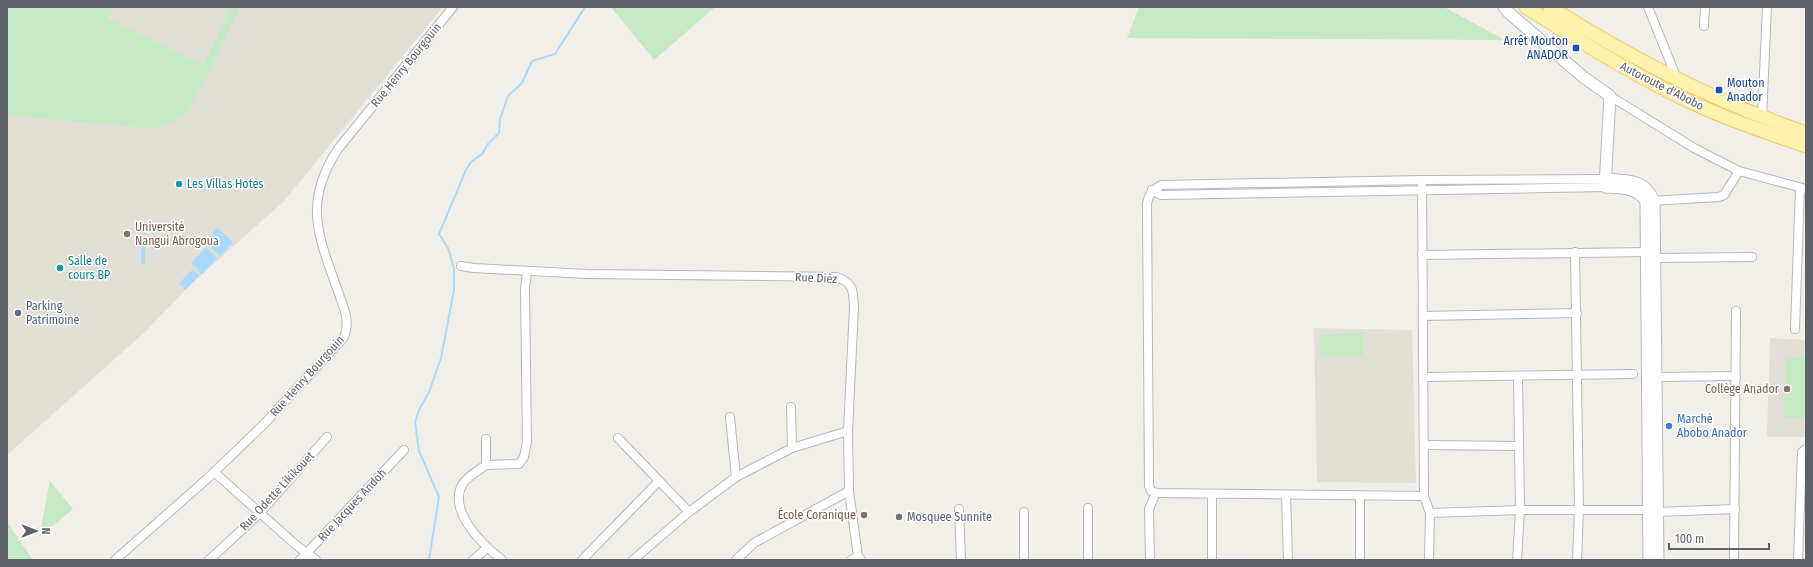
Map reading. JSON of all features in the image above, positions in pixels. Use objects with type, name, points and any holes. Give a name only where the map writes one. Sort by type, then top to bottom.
[{"type":"main road","points":[[1504,7],[1582,76],[1610,96],[1606,183],[1634,181],[1644,186],[1650,193],[1653,511],[1658,560]]},
{"type":"main road","name":"Autoroute d'Abobo","points":[[1526,7],[1594,50],[1675,95],[1733,121],[1806,146]]},
{"type":"main road","points":[[1550,7],[1587,31],[1677,80],[1762,118],[1806,133]]},
{"type":"main road","points":[[1649,560],[1653,511],[1657,377],[1651,255]]},
{"type":"street","name":"Rue Henry Bourgouin","points":[[115,560],[214,472],[265,423],[344,337],[348,322],[320,241],[317,226],[316,204],[322,179],[325,170],[338,149],[453,7]]},
{"type":"street","points":[[1648,7],[1677,80]]},
{"type":"street","points":[[1704,7],[1704,26]]},
{"type":"street","points":[[1762,118],[1767,7]]},
{"type":"street","points":[[1610,96],[1694,148],[1739,171],[1803,189],[1802,240],[1795,329]]},
{"type":"street","points":[[1650,201],[1719,197],[1724,195],[1739,171]]},
{"type":"street","points":[[1424,496],[1156,493],[1152,491],[1149,486],[1148,195],[1152,190],[1161,185],[1422,180],[1606,183]]},
{"type":"street","points":[[1422,180],[1424,496],[1430,513],[1429,560]]},
{"type":"street","points":[[1152,190],[1161,195],[1422,191],[1606,183]]},
{"type":"street","points":[[1422,255],[1575,252],[1651,255],[1752,256]]},
{"type":"street","points":[[1575,252],[1578,375],[1577,560]]},
{"type":"street","points":[[461,266],[527,272],[525,289],[527,442],[524,457],[519,464],[486,465],[462,485],[460,494],[460,507],[465,521],[486,548],[502,560]]},
{"type":"street","name":"Rue Dièz","points":[[527,272],[837,277],[848,282],[852,290],[854,307],[848,431],[849,491],[856,559]]},
{"type":"street","points":[[1734,560],[1736,311]]},
{"type":"street","points":[[1423,316],[1576,313]]},
{"type":"street","points":[[1424,377],[1633,374]]},
{"type":"street","points":[[1517,560],[1520,510],[1518,376]]},
{"type":"street","points":[[1657,377],[1736,376]]},
{"type":"street","points":[[791,407],[792,448]]},
{"type":"street","points":[[730,417],[736,477]]},
{"type":"street","points":[[633,560],[689,512],[736,477],[792,448],[848,431]]},
{"type":"street","name":"Rue Odette Likikouet","points":[[209,560],[260,513],[327,437]]},
{"type":"street","points":[[618,438],[658,482],[689,512]]},
{"type":"street","points":[[486,439],[486,465]]},
{"type":"street","points":[[1424,446],[1519,446]]},
{"type":"street","points":[[1798,560],[1802,452],[1806,449]]},
{"type":"street","name":"Rue Jacques Andoh","points":[[300,560],[404,450]]},
{"type":"street","points":[[214,472],[296,545],[308,552],[316,560]]},
{"type":"street","points":[[582,560],[658,482]]},
{"type":"street","points":[[736,560],[754,542],[849,491]]},
{"type":"street","points":[[1150,560],[1150,510],[1156,493]]},
{"type":"street","points":[[1212,494],[1212,560]]},
{"type":"street","points":[[1286,495],[1288,560]]},
{"type":"street","points":[[1360,496],[1360,560]]},
{"type":"street","points":[[1088,508],[1088,560]]},
{"type":"street","points":[[959,509],[961,560]]},
{"type":"street","points":[[1430,513],[1520,510],[1735,510]]},
{"type":"street","points":[[1024,512],[1024,560]]},
{"type":"street","points":[[473,560],[486,548]]},
{"type":"shaded area","name":"Université Nangui Abrogoua","points":[[7,7],[443,7],[284,201],[188,287],[145,332],[7,455]]},
{"type":"shaded area","points":[[1314,328],[1412,330],[1416,483],[1317,482]]},
{"type":"shaded area","name":"Collège Anador","points":[[1770,338],[1806,340],[1806,437],[1767,437]]},
{"type":"green space","points":[[7,7],[114,7],[108,19],[204,65],[231,7],[240,7],[207,77],[186,114],[156,129],[7,115]]},
{"type":"green space","points":[[611,7],[715,7],[654,60]]},
{"type":"green space","points":[[1139,7],[1444,7],[1505,40],[1127,38]]},
{"type":"green space","points":[[1363,333],[1363,356],[1321,357],[1320,335]]},
{"type":"green space","points":[[1786,357],[1806,358],[1806,418],[1784,418]]},
{"type":"green space","points":[[50,481],[73,509],[39,537]]},
{"type":"green space","points":[[7,522],[33,560],[7,560]]},
{"type":"water","points":[[140,224],[146,224],[146,235],[140,235]]},
{"type":"water","points":[[217,228],[233,242],[220,256],[205,242]]},
{"type":"water","points":[[141,239],[145,239],[145,264],[141,264]]},
{"type":"water","points":[[206,247],[217,258],[202,274],[191,263]]},
{"type":"water","points":[[193,269],[199,276],[185,290],[179,283]]},
{"type":"waterway","points":[[429,560],[439,497],[419,451],[415,422],[419,410],[429,392],[441,358],[454,290],[454,268],[448,248],[439,234],[466,170],[471,162],[482,154],[488,144],[499,133],[500,119],[508,96],[522,83],[532,61],[555,54],[585,7]]},
{"type":"place","name":"Arrêt Mouton ANADOR","points":[[1576,48]]},
{"type":"place","name":"Mouton Anador","points":[[1719,90]]},
{"type":"place","name":"Les Villas Hotes","points":[[179,184]]},
{"type":"place","name":"Université Nangui Abrogoua","points":[[127,234]]},
{"type":"place","name":"Salle de cours BP","points":[[60,268]]},
{"type":"place","name":"Parking Patrimoine","points":[[18,313]]},
{"type":"place","name":"Collège Anador","points":[[1787,389]]},
{"type":"place","name":"Marché Abobo Anador","points":[[1669,426]]},
{"type":"place","name":"École Coranique","points":[[864,515]]},
{"type":"place","name":"Mosquee Sunnite","points":[[899,517]]}]
